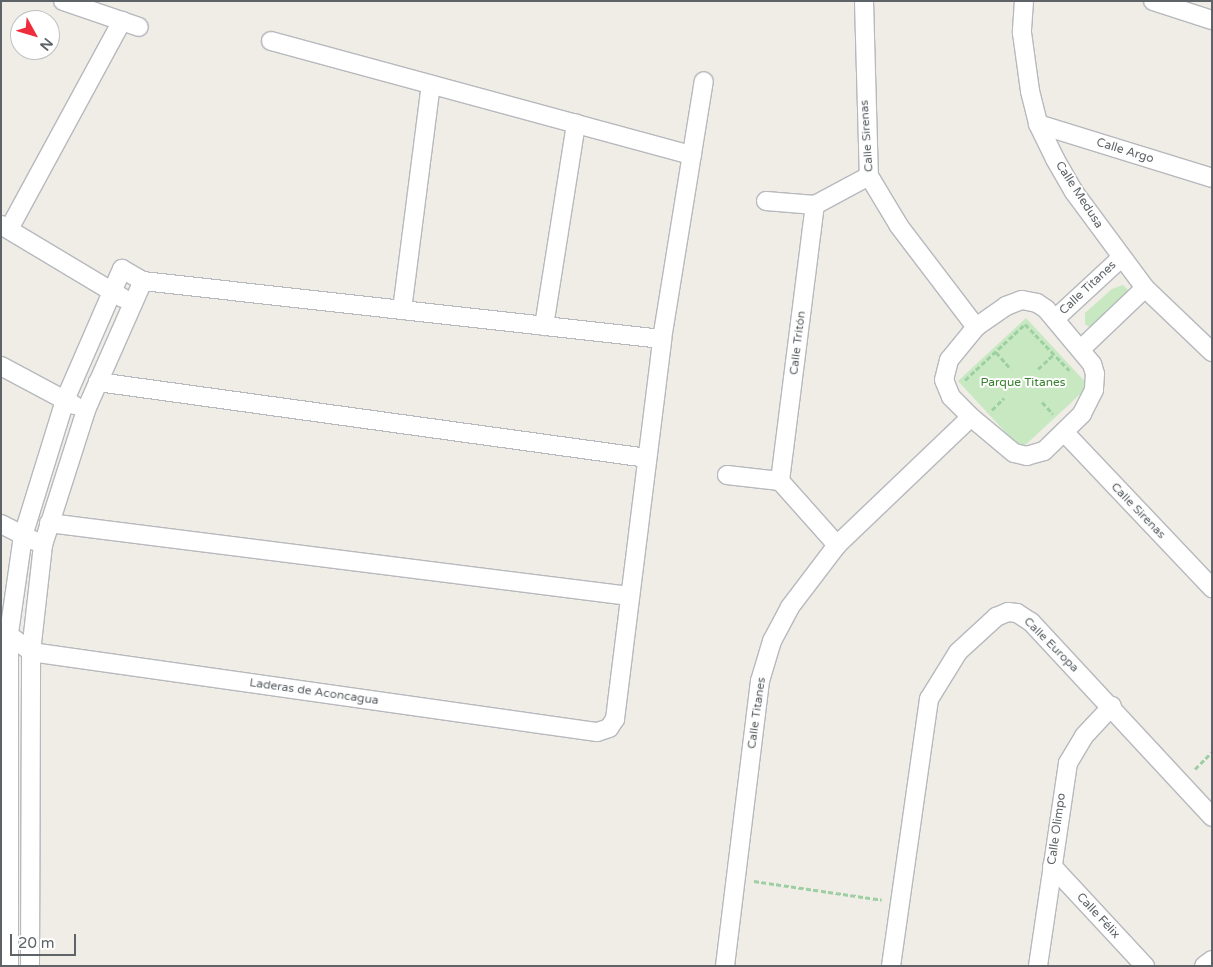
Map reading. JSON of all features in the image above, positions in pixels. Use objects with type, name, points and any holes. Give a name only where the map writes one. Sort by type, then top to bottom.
[{"type":"street","points":[[63,1],[130,24],[5,227],[114,294],[135,304]]},
{"type":"street","name":"Calle Sirenas","points":[[864,1],[869,176],[899,226],[976,327]]},
{"type":"street","name":"Calle Medusa","points":[[1024,1],[1025,64],[1038,124],[1074,192],[1145,288],[1212,352]]},
{"type":"street","points":[[1152,1],[1212,20]]},
{"type":"street","points":[[271,41],[692,155]]},
{"type":"street","points":[[49,523],[629,596],[662,340],[704,81]]},
{"type":"street","points":[[402,310],[431,85]]},
{"type":"street","points":[[544,326],[576,124]]},
{"type":"street","name":"Calle Argo","points":[[1038,124],[1212,178]]},
{"type":"street","points":[[766,201],[815,206],[869,176]]},
{"type":"street","name":"Calle Tritón","points":[[780,481],[815,206]]},
{"type":"street","name":"Calle Titanes","points":[[1054,319],[1121,258]]},
{"type":"street","points":[[9,966],[5,631],[23,536],[65,400],[114,294],[122,269],[143,281],[662,340]]},
{"type":"street","points":[[30,966],[31,652],[43,545],[86,410],[135,304],[143,281]]},
{"type":"street","points":[[1081,349],[1145,288]]},
{"type":"street","name":"Calle Titanes","points":[[1022,300],[1037,303],[1054,319],[1092,364],[1094,390],[1082,414],[1064,434],[1044,451],[1020,456],[970,417],[951,398],[944,380],[949,360],[976,327],[1006,306],[1022,300]]},
{"type":"street","points":[[1,366],[86,410]]},
{"type":"street","points":[[98,382],[646,458]]},
{"type":"street","name":"Calle Titanes","points":[[724,966],[760,681],[772,641],[790,607],[837,545],[970,417]]},
{"type":"street","name":"Calle Sirenas","points":[[1064,434],[1212,588]]},
{"type":"street","points":[[727,475],[780,481],[837,545]]},
{"type":"street","points":[[1,524],[43,545]]},
{"type":"street","name":"Laderas de Aconcagua","points":[[31,652],[597,732],[608,728],[614,719],[629,596]]},
{"type":"street","name":"Calle Europa","points":[[891,966],[929,699],[958,652],[996,617],[1008,612],[1017,613],[1031,622],[1112,706],[1212,817]]},
{"type":"street","points":[[5,631],[31,652]]},
{"type":"street","name":"Calle Olimpo","points":[[1038,966],[1068,764],[1084,736],[1112,706]]},
{"type":"street","name":"Calle Félix","points":[[1052,866],[1145,966]]},
{"type":"street","points":[[1204,966],[1212,960]]},
{"type":"path","points":[[970,387],[964,381],[1025,324],[1071,373]]},
{"type":"path","points":[[996,352],[1012,369]]},
{"type":"path","points":[[1038,368],[1054,354]]},
{"type":"path","points":[[992,410],[1004,398]]},
{"type":"path","points":[[1042,402],[1053,414]]},
{"type":"path","points":[[986,405],[998,417]]},
{"type":"path","points":[[1046,420],[1059,408]]},
{"type":"path","points":[[1181,783],[1212,752]]},
{"type":"path","points":[[735,878],[900,902]]},
{"type":"green space","points":[[1123,285],[1131,293],[1091,328],[1085,324],[1085,313],[1112,289]]},
{"type":"green space","name":"Parque Titanes","points":[[1026,318],[1089,386],[1021,449],[958,381]]}]
